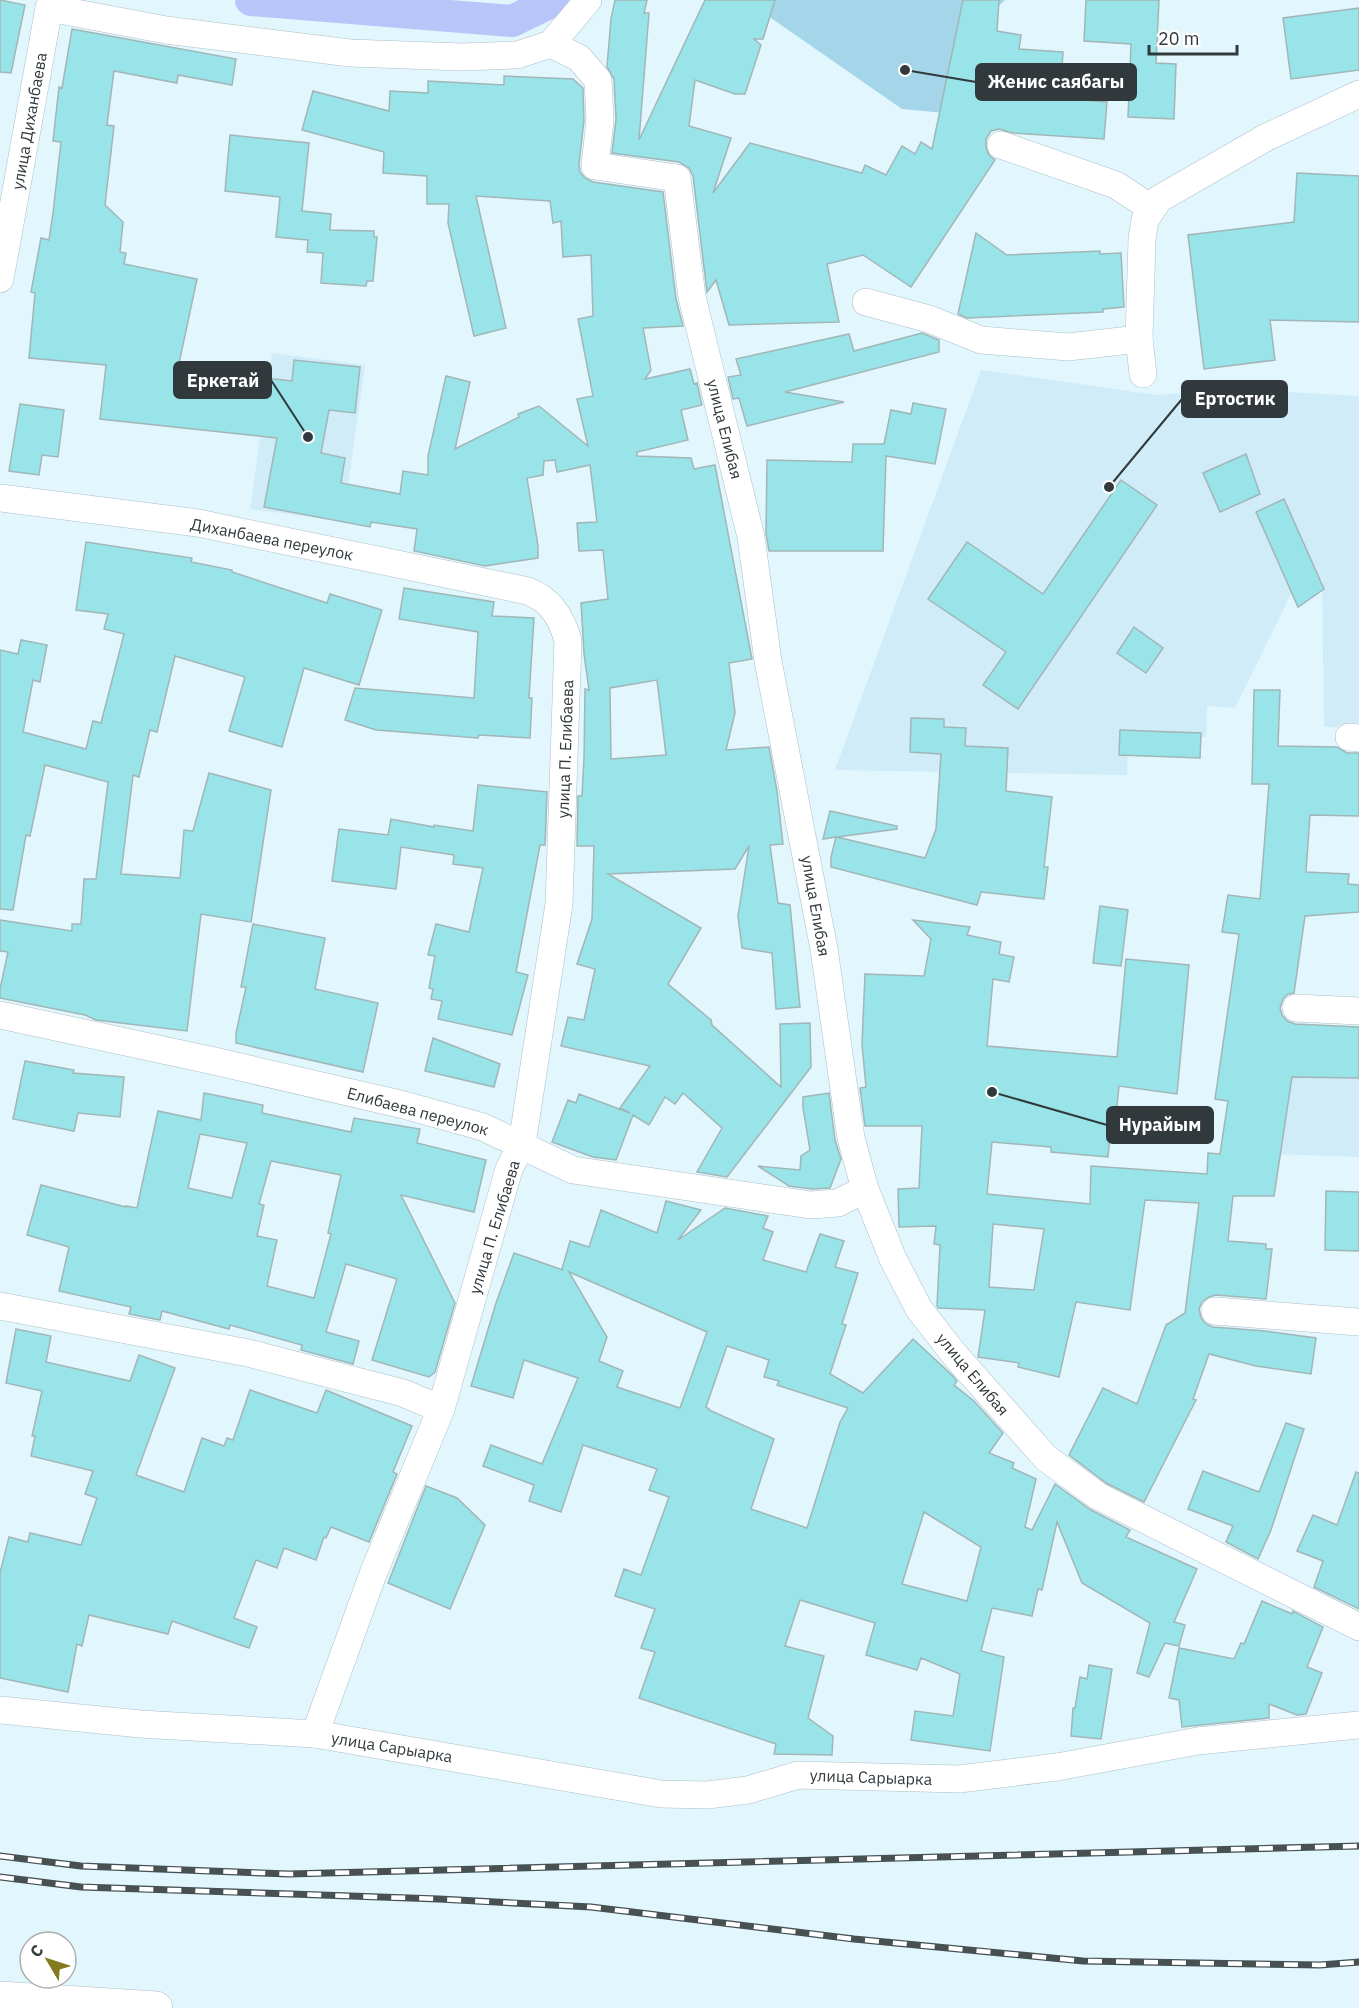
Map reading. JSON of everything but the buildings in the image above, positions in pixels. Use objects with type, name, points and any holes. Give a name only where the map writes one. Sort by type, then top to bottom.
[{"type":"main road","points":[[0,1998],[156,2008]]},
{"type":"street","points":[[52,4],[166,30],[350,53],[462,57],[517,54],[551,44],[588,0]]},
{"type":"street","name":"улица Диханбаева","points":[[0,279],[52,4]]},
{"type":"street","name":"улица Елибая","points":[[551,44],[579,58],[598,80],[600,120],[595,166],[677,178],[692,297],[752,537],[768,661],[824,949],[852,1138],[865,1189],[892,1259],[919,1309],[954,1354],[1046,1458],[1098,1496],[1359,1627]]},
{"type":"street","points":[[1143,374],[1139,339],[1142,239],[1145,220],[1151,208],[1159,199],[1265,138],[1359,94]]},
{"type":"street","points":[[1001,145],[1116,185],[1151,208]]},
{"type":"street","points":[[866,302],[929,319],[981,339],[1068,347],[1139,339]]},
{"type":"street","name":"Диханбаева переулок","points":[[0,498],[198,523],[528,591],[540,597]]},
{"type":"street","name":"улица П. Елибаева","points":[[315,1734],[373,1574],[441,1409],[509,1169],[522,1144],[559,904],[566,713],[568,641],[564,626],[556,612],[540,597]]},
{"type":"street","points":[[1296,1008],[1359,1011]]},
{"type":"street","name":"Елибаева переулок","points":[[0,1015],[214,1060],[404,1105],[483,1127],[573,1170],[775,1202],[811,1205],[838,1203],[865,1189]]},
{"type":"street","points":[[0,1306],[248,1353],[403,1393],[441,1409]]},
{"type":"street","points":[[1215,1311],[1359,1322]]},
{"type":"street","name":"улица Сарыарка","points":[[0,1710],[140,1724],[315,1734],[661,1794],[707,1794],[748,1790],[798,1775],[959,1779],[1057,1767],[1198,1741],[1359,1725]]},
{"type":"shaded area","points":[[745,0],[1005,0],[972,31],[955,114],[902,109]]},
{"type":"shaded area","points":[[272,353],[365,365],[343,521],[250,509]]},
{"type":"shaded area","points":[[981,370],[1157,395],[1236,389],[1359,396],[1359,728],[1324,727],[1322,579],[1294,588],[1235,708],[1207,706],[1206,737],[1128,734],[1127,775],[835,770]]},
{"type":"shaded area","points":[[1279,1030],[1359,1033],[1359,1157],[1276,1154]]},
{"type":"waterway","points":[[251,0],[512,21],[555,0]]},
{"type":"railway","points":[[0,1856],[81,1866],[289,1874],[1359,1846]]},
{"type":"railway","points":[[0,1877],[81,1887],[439,1899],[591,1907],[854,1939],[1083,1961],[1320,1965],[1359,1962]]},
{"type":"place","name":"Женис саябагы","points":[[905,70]]},
{"type":"place","name":"Еркетай","points":[[308,437]]},
{"type":"place","name":"Ертостик","points":[[1109,487]]},
{"type":"place","name":"Нурайым","points":[[992,1092]]}]
